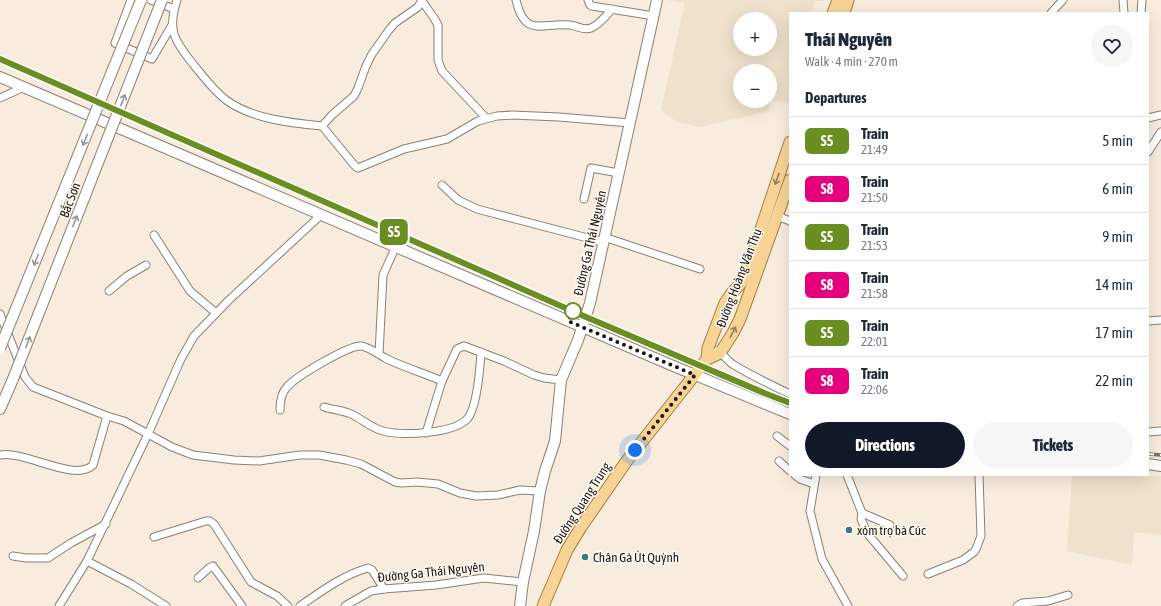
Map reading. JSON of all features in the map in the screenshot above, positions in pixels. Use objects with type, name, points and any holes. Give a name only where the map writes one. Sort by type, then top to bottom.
[{"type":"main road","points":[[834,12],[838,0]]},
{"type":"main road","points":[[844,12],[848,0]]},
{"type":"main road","name":"Đường Hoàng Văn Thụ","points":[[703,362],[725,303],[741,283],[747,271],[789,145]]},
{"type":"main road","name":"Đường Hoàng Văn Thụ","points":[[703,362],[720,352],[733,333],[740,319],[789,183]]},
{"type":"main road","name":"Đường Quang Trung","points":[[543,606],[567,550],[581,527],[626,462],[703,362]]},
{"type":"street","points":[[131,0],[115,43],[152,59],[172,26]]},
{"type":"street","name":"Bắc Sơn","points":[[0,348],[141,0]]},
{"type":"street","points":[[151,0],[174,10]]},
{"type":"street","name":"Bắc Sơn","points":[[0,408],[162,0]]},
{"type":"street","points":[[177,0],[172,26],[174,36],[181,50],[206,80],[226,100],[250,113],[290,123],[322,126],[358,168],[404,149],[446,139],[486,118],[512,115],[585,118],[630,123]]},
{"type":"street","points":[[516,0],[523,20],[530,25],[540,27],[570,25],[586,29],[592,28],[612,10]]},
{"type":"street","points":[[588,0],[592,6],[654,16]]},
{"type":"street","name":"Đường Ga Thái Nguyên","points":[[520,606],[540,491],[555,441],[561,380],[583,327],[590,303],[657,0]]},
{"type":"street","points":[[1052,12],[1063,0]]},
{"type":"street","points":[[1123,0],[1124,12]]},
{"type":"street","points":[[1141,12],[1142,0]]},
{"type":"street","points":[[322,126],[354,96],[372,54],[389,30],[395,23],[418,8],[422,1],[438,26],[438,60],[442,71],[486,118]]},
{"type":"street","points":[[0,77],[583,327],[703,362],[789,413]]},
{"type":"street","points":[[0,98],[24,87]]},
{"type":"street","points":[[1149,118],[1161,115]]},
{"type":"street","points":[[1149,150],[1161,132]]},
{"type":"street","points":[[584,199],[591,168],[619,173]]},
{"type":"street","points":[[442,185],[458,200],[477,209],[604,239],[700,269]]},
{"type":"street","points":[[59,606],[87,561],[106,524],[168,387],[194,336],[216,313],[321,215]]},
{"type":"street","points":[[778,216],[789,221]]},
{"type":"street","points":[[154,235],[190,291],[216,313]]},
{"type":"street","points":[[379,354],[383,275],[396,246]]},
{"type":"street","points":[[109,291],[128,276],[146,266]]},
{"type":"street","points":[[0,314],[25,377],[30,385],[107,416],[124,421],[172,447],[193,455],[234,460],[259,461],[300,455],[319,455],[361,464],[395,482],[422,482],[438,484],[469,495],[492,496],[520,490],[540,491]]},
{"type":"street","points":[[1149,322],[1161,320]]},
{"type":"street","points":[[0,338],[5,324]]},
{"type":"street","points":[[280,410],[280,400],[284,391],[291,382],[347,348],[362,346],[442,381]]},
{"type":"street","points":[[426,433],[442,381],[457,349],[464,346],[504,361],[534,375],[561,380]]},
{"type":"street","points":[[324,407],[349,413],[383,431],[401,434],[426,433],[458,425],[468,418],[470,414],[478,385],[481,352]]},
{"type":"street","points":[[720,352],[730,363],[744,372],[789,394]]},
{"type":"street","points":[[0,455],[30,458],[74,471],[85,470],[90,468],[93,464],[107,416]]},
{"type":"street","points":[[1149,432],[1161,431]]},
{"type":"street","points":[[777,436],[789,445]]},
{"type":"street","points":[[779,461],[789,470]]},
{"type":"street","points":[[1149,464],[1161,466]]},
{"type":"street","points":[[796,476],[814,484]]},
{"type":"street","points":[[816,476],[810,511],[822,559],[846,605]]},
{"type":"street","points":[[847,476],[862,513],[861,519],[867,533],[903,576]]},
{"type":"street","points":[[928,574],[963,560],[976,549],[981,536],[979,476]]},
{"type":"street","points":[[862,513],[890,525]]},
{"type":"street","points":[[154,537],[210,521],[214,524],[251,582],[277,596],[288,606]]},
{"type":"street","points":[[13,556],[26,558],[48,558],[70,543],[106,524]]},
{"type":"street","points":[[87,561],[131,584],[166,606]]},
{"type":"street","points":[[198,578],[213,566],[242,606]]},
{"type":"street","points":[[300,606],[330,585],[348,575],[368,568],[372,570],[384,589]]},
{"type":"street","name":"Đường Ga Thái Nguyên","points":[[345,606],[371,591],[384,589],[436,585],[478,578],[523,582]]},
{"type":"street","points":[[1017,606],[1022,603],[1048,601],[1068,595]]},
{"type":"shaded area","points":[[667,0],[824,0],[815,1],[811,12],[789,12],[789,103],[777,101],[777,64],[733,64],[733,108],[770,108],[769,111],[700,127],[677,122],[661,110],[685,3]]},
{"type":"shaded area","points":[[1072,476],[1161,476],[1161,535],[1134,532],[1132,565],[1067,551]]},
{"type":"railway","points":[[0,59],[586,317],[789,403]]},
{"type":"railway","points":[[1149,454],[1161,455]]},
{"type":"train","name":"S5","points":[[0,59],[586,317],[789,403]]},
{"type":"place","name":"xóm trọ bà Cúc","points":[[849,530]]},
{"type":"place","name":"Chân Gà Út Quỳnh","points":[[585,557]]},
{"type":"route","points":[[573,311],[568,321],[695,375],[635,450]]}]
